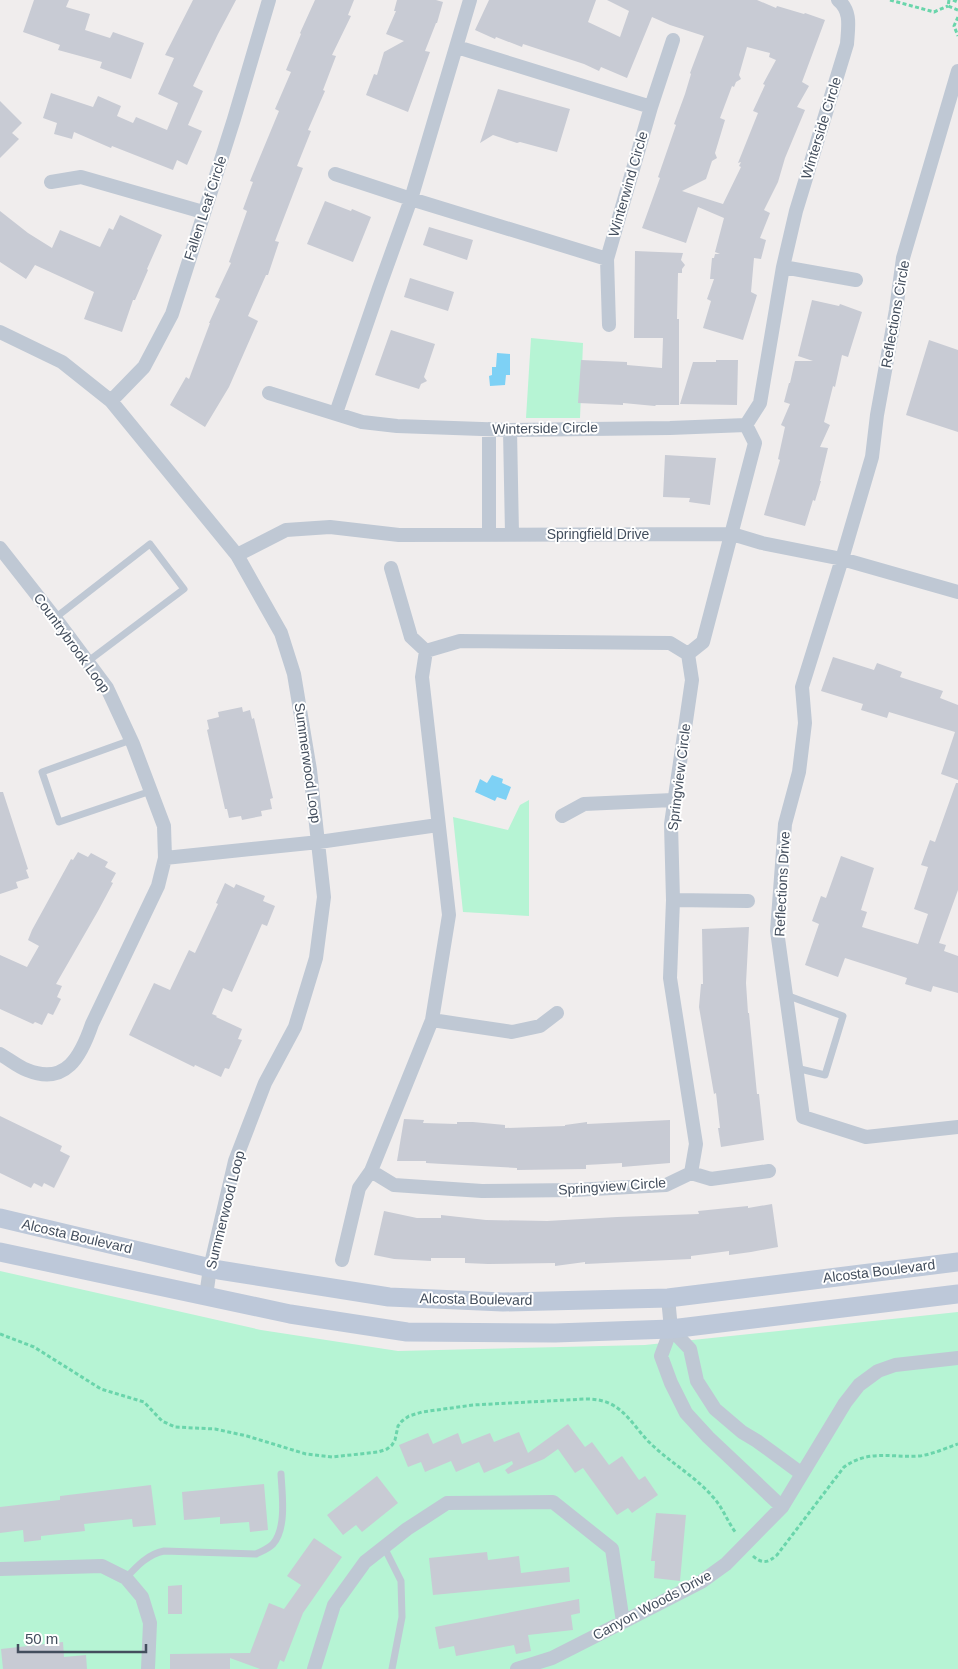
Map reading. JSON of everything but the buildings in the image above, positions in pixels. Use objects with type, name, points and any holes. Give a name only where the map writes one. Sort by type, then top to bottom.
[{"type":"main road","name":"Alcosta Boulevard","points":[[0,1218],[210,1268],[389,1296],[503,1302],[668,1298],[958,1262]]},
{"type":"main road","points":[[0,1252],[290,1314],[407,1332],[555,1333],[671,1329],[958,1294]]},
{"type":"street","name":"Fallen Leaf Circle","points":[[111,401],[144,367],[172,314],[234,119],[269,0]]},
{"type":"street","points":[[336,413],[412,199],[470,0]]},
{"type":"street","name":"Winterside Circle","points":[[269,393],[362,422],[398,426],[510,430],[746,425],[760,403],[783,267],[796,211],[847,44],[849,17],[838,0]]},
{"type":"street","name":"Winterwind Circle","points":[[610,325],[607,259],[650,107],[674,40]]},
{"type":"street","points":[[457,47],[650,107]]},
{"type":"street","name":"Reflections Circle","points":[[842,560],[872,457],[876,415],[896,310],[903,258],[958,71]]},
{"type":"street","points":[[335,174],[607,259]]},
{"type":"street","points":[[50,182],[81,177],[203,212]]},
{"type":"street","points":[[783,267],[856,280]]},
{"type":"street","name":"Summerwood Loop","points":[[0,332],[62,362],[111,401],[237,556],[281,633],[294,674],[310,770],[324,897],[316,958],[295,1027],[265,1083],[235,1161],[210,1268],[206,1296]]},
{"type":"street","points":[[426,651],[460,641],[670,644],[688,654],[703,642],[732,534],[755,443],[746,425]]},
{"type":"street","points":[[489,429],[489,534]]},
{"type":"street","points":[[510,430],[512,534]]},
{"type":"street","name":"Springfield Drive","points":[[237,556],[286,530],[330,527],[399,535],[732,534],[762,543],[842,560],[958,592]]},
{"type":"street","name":"Countrybrook Loop","points":[[0,548],[107,688],[131,740],[164,826],[164,858],[158,886],[92,1024],[87,1040],[72,1065],[63,1071],[47,1075],[26,1069],[0,1054]]},
{"type":"street","name":"Reflections Drive","points":[[842,560],[802,687],[805,723],[799,772],[785,824],[777,931],[803,1117],[866,1137],[958,1127]]},
{"type":"street","points":[[391,568],[411,637],[426,651]]},
{"type":"street","points":[[342,1260],[359,1188],[371,1171],[432,1020],[450,916],[422,677],[426,651]]},
{"type":"street","name":"Springview Circle","points":[[371,1171],[394,1184],[482,1191],[575,1190],[666,1185],[691,1173],[696,1144],[670,978],[673,900],[671,824],[692,680],[688,654]]},
{"type":"street","points":[[562,816],[584,804],[673,800]]},
{"type":"street","points":[[164,858],[319,842],[438,825]]},
{"type":"street","points":[[673,900],[748,901]]},
{"type":"street","points":[[432,1020],[512,1032],[540,1026],[557,1013]]},
{"type":"street","points":[[691,1173],[710,1179],[768,1171]]},
{"type":"street","points":[[668,1298],[671,1329],[661,1356],[671,1384],[686,1413],[708,1437],[782,1508]]},
{"type":"street","points":[[671,1329],[690,1349],[697,1381],[715,1409],[742,1432],[802,1474]]},
{"type":"street","name":"Canyon Woods Drive","points":[[517,1669],[552,1658],[701,1582],[726,1564],[782,1508],[845,1403],[859,1385],[878,1371],[895,1365],[958,1358]]},
{"type":"street","points":[[314,1669],[334,1605],[365,1562],[407,1529],[447,1503],[553,1502],[612,1549],[623,1622]]},
{"type":"street","points":[[0,1569],[102,1566],[126,1578],[142,1597],[150,1624],[148,1669]]},
{"type":"lane","points":[[55,618],[150,544],[184,588],[87,662]]},
{"type":"lane","points":[[131,740],[42,772],[59,822],[151,791]]},
{"type":"lane","points":[[786,995],[843,1016],[825,1075],[796,1068]]},
{"type":"lane","points":[[126,1578],[139,1564],[156,1553],[164,1551],[256,1554],[266,1550],[274,1543],[282,1521],[281,1474]]},
{"type":"lane","points":[[384,1547],[401,1581],[402,1617],[392,1669]]},
{"type":"path","points":[[890,0],[934,12],[948,6],[951,0],[958,2]]},
{"type":"path","points":[[948,6],[958,10]]},
{"type":"path","points":[[958,17],[954,26],[958,36]]},
{"type":"path","points":[[0,1334],[34,1348],[100,1389],[144,1402],[162,1421],[175,1427],[215,1429],[247,1436],[306,1454],[332,1456],[378,1452],[387,1449],[395,1440],[398,1426],[402,1420],[422,1412],[473,1405],[585,1399],[600,1400],[612,1404],[626,1414],[649,1442],[711,1495],[722,1507],[729,1523],[754,1557],[762,1562],[772,1559],[844,1467],[852,1462],[865,1456],[875,1455],[922,1456],[958,1444]]},
{"type":"green space","points":[[531,338],[583,343],[580,418],[526,418]]},
{"type":"green space","points":[[529,800],[529,916],[463,912],[453,817],[508,830],[520,805]]},
{"type":"green space","points":[[0,1271],[261,1330],[398,1351],[645,1345],[958,1312],[958,1669],[0,1669]]},
{"type":"water","points":[[497,353],[510,354],[510,375],[506,375],[505,385],[490,386],[489,376],[492,375],[492,367],[496,367]]},
{"type":"water","points":[[492,775],[503,779],[502,783],[511,787],[506,800],[497,797],[495,801],[475,792],[480,779],[487,783]]}]
